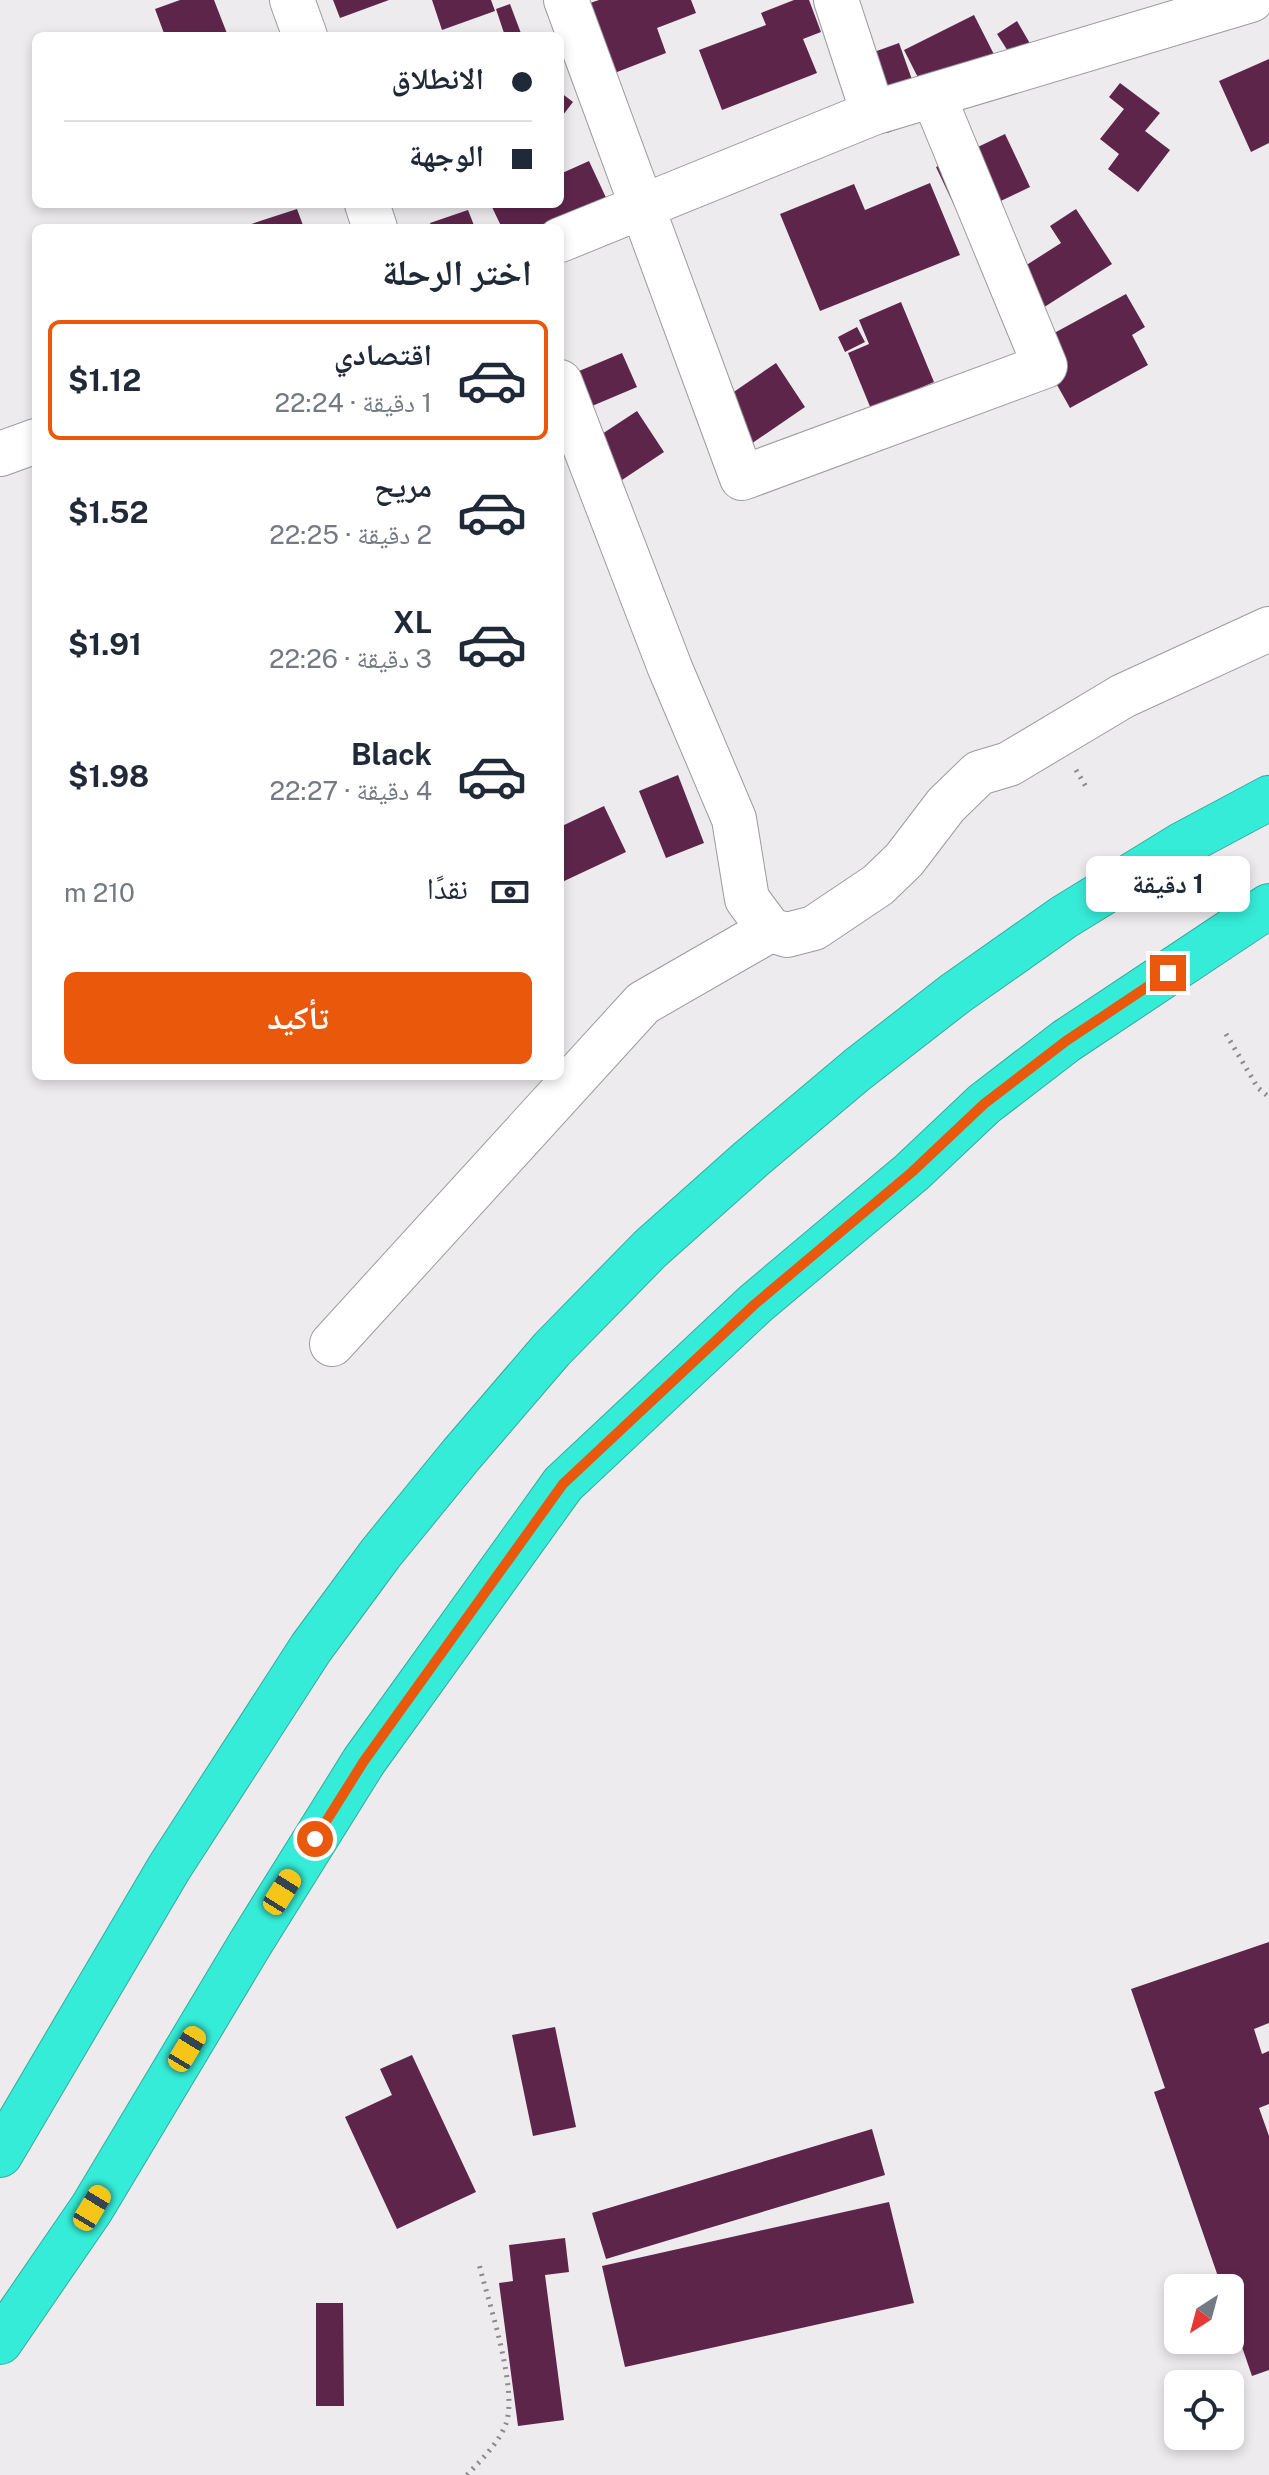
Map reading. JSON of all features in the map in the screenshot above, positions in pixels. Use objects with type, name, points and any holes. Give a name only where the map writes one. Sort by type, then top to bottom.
[{"type":"highway","points":[[0,2155],[169,1868],[311,1648],[411,1516],[552,1349],[650,1249],[751,1159],[858,1069],[956,993],[1064,917],[1181,845],[1269,798]]},
{"type":"highway","points":[[0,2342],[92,2208],[364,1761],[563,1484],[755,1304],[912,1172],[984,1104],[1066,1041],[1269,906]]},
{"type":"street","points":[[292,0],[304,32]]},
{"type":"street","points":[[566,0],[742,478],[1045,366],[933,95]]},
{"type":"street","points":[[836,0],[873,113]]},
{"type":"street","points":[[564,238],[873,113],[1251,0]]},
{"type":"street","points":[[564,392],[670,668],[734,819],[747,899],[770,930],[787,935],[814,928],[878,885],[904,860],[946,805],[979,773],[1009,764],[1123,696],[1269,629]]},
{"type":"street","points":[[0,454],[32,442]]},
{"type":"street","points":[[332,1344],[643,1003],[770,930]]},
{"type":"path","points":[[1226,1034],[1258,1088],[1269,1097]]},
{"type":"path","points":[[467,2475],[507,2424],[511,2392],[479,2264]]},
{"type":"building","points":[[180,0],[214,0],[226,32],[164,32],[155,9]]},
{"type":"building","points":[[333,0],[389,0],[340,18]]},
{"type":"building","points":[[432,0],[491,0],[495,11],[442,30]]},
{"type":"building","points":[[599,0],[691,0],[696,13],[657,28],[666,53],[594,81],[579,39],[601,31],[590,3]]},
{"type":"building","points":[[794,0],[809,0],[821,32],[803,39],[817,73],[722,110],[699,50],[766,25],[761,13]]},
{"type":"building","points":[[510,4],[520,32],[504,32],[496,9]]},
{"type":"building","points":[[974,15],[1006,78],[936,113],[904,50]]},
{"type":"building","points":[[1017,21],[1032,47],[1013,59],[997,34]]},
{"type":"building","points":[[899,43],[926,119],[887,133],[860,57]]},
{"type":"building","points":[[1269,59],[1269,143],[1251,152],[1219,81]]},
{"type":"building","points":[[1120,83],[1160,113],[1145,131],[1170,150],[1138,192],[1108,169],[1119,154],[1100,139],[1124,109],[1109,97]]},
{"type":"building","points":[[564,95],[573,102],[564,114]]},
{"type":"building","points":[[1005,134],[1030,187],[961,220],[936,167]]},
{"type":"building","points":[[589,161],[622,232],[564,230],[564,224],[500,224],[492,208],[564,208],[564,172]]},
{"type":"building","points":[[930,183],[960,255],[820,311],[780,214],[854,184],[865,210]]},
{"type":"building","points":[[297,209],[303,224],[251,224]]},
{"type":"building","points":[[1076,209],[1112,264],[1027,318],[1003,280],[1061,243],[1050,226]]},
{"type":"building","points":[[468,210],[473,224],[430,224]]},
{"type":"building","points":[[1126,294],[1145,327],[1132,335],[1148,365],[1070,408],[1034,344]]},
{"type":"building","points":[[901,302],[934,382],[871,409],[848,353],[869,344],[859,320]]},
{"type":"building","points":[[857,327],[865,342],[845,352],[838,337]]},
{"type":"building","points":[[622,353],[637,387],[566,417],[564,377]]},
{"type":"building","points":[[776,363],[805,407],[751,444],[722,400]]},
{"type":"building","points":[[637,411],[664,452],[595,498],[567,457]]},
{"type":"building","points":[[678,775],[704,843],[666,858],[639,791]]},
{"type":"building","points":[[604,806],[626,852],[564,881],[564,825]]},
{"type":"building","points":[[1269,1942],[1269,2023],[1254,2029],[1262,2054],[1269,2051],[1269,2104],[1259,2108],[1269,2136],[1269,2370],[1252,2376],[1244,2353],[1244,2274],[1217,2274],[1154,2092],[1165,2088],[1131,1989]]},
{"type":"building","points":[[555,2027],[576,2127],[533,2136],[512,2035]]},
{"type":"building","points":[[412,2055],[476,2192],[397,2229],[345,2117],[392,2095],[380,2069]]},
{"type":"building","points":[[872,2129],[885,2175],[606,2259],[592,2213]]},
{"type":"building","points":[[889,2202],[914,2303],[625,2367],[602,2266]]},
{"type":"building","points":[[565,2238],[569,2272],[545,2275],[564,2420],[518,2426],[499,2283],[513,2281],[509,2245]]},
{"type":"building","points":[[316,2303],[343,2303],[344,2406],[316,2406]]},
{"type":"route","points":[[315,1839],[364,1761],[563,1484],[755,1304],[912,1172],[984,1104],[1066,1041],[1168,973]]}]
